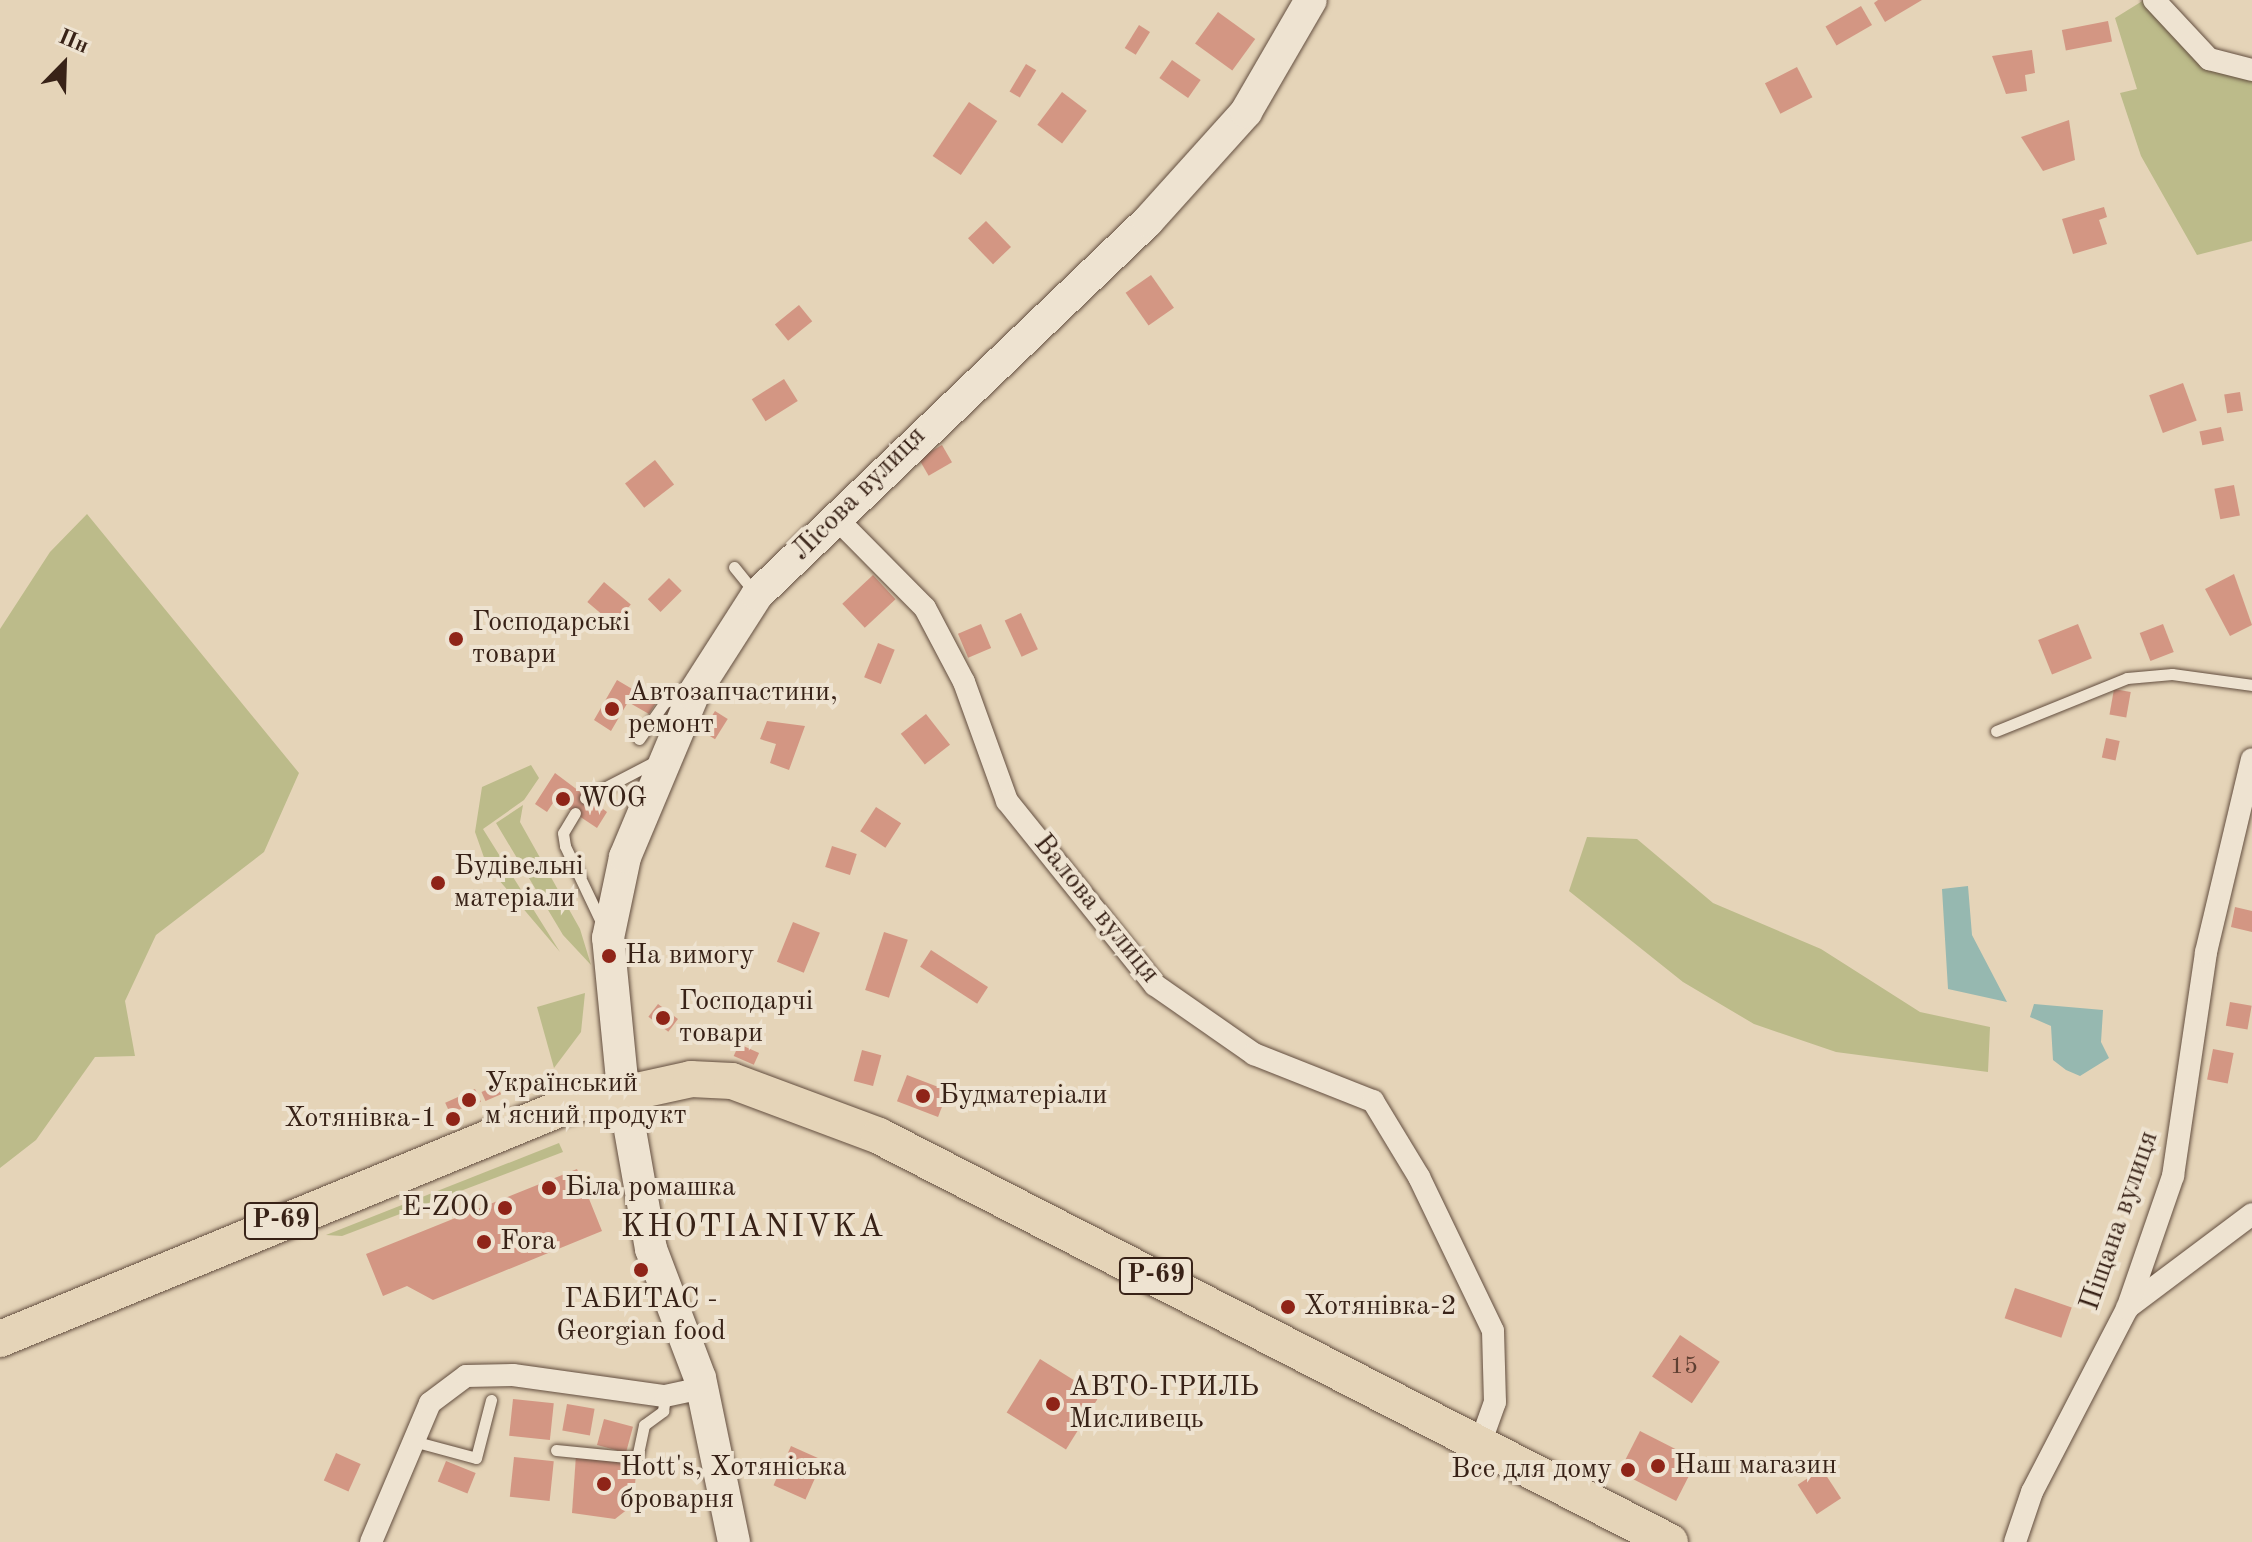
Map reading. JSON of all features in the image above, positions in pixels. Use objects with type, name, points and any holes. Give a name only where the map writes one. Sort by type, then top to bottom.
[{"type":"main road","name":"Р-69","points":[[0,1339],[459,1146],[623,1090],[717,1080],[792,1098],[1670,1542]]},
{"type":"street","name":"Лісова вулиця","points":[[734,1542],[702,1388],[651,1249],[623,1090],[608,938],[650,749],[693,695],[757,595],[834,516],[1148,221],[1246,112],[1311,0]]},
{"type":"street","points":[[2154,0],[2209,59],[2252,70]]},
{"type":"street","name":"Валова вулиця","points":[[834,516],[925,608],[964,682],[1007,801],[1155,985],[1254,1054],[1373,1101],[1419,1177],[1493,1331],[1495,1402],[1480,1444]]},
{"type":"street","name":"Піщана вулиця","points":[[2015,1542],[2032,1492],[2127,1309],[2173,1176],[2206,952],[2252,759]]},
{"type":"street","points":[[2127,1309],[2252,1214]]},
{"type":"street","points":[[371,1542],[430,1403],[466,1376],[513,1375],[665,1396],[702,1388]]},
{"type":"lane","points":[[734,567],[757,595]]},
{"type":"lane","points":[[1996,731],[2127,678],[2172,674],[2252,685]]},
{"type":"lane","points":[[585,798],[650,749]]},
{"type":"lane","points":[[575,813],[565,846],[608,938]]},
{"type":"lane","points":[[556,1450],[637,1458],[644,1425],[663,1411],[665,1396]]},
{"type":"lane","points":[[413,1441],[476,1458],[491,1400]]},
{"type":"shaded area","points":[[2144,0],[2197,55],[2252,75],[2252,241],[2197,255],[2141,156],[2120,93],[2137,89],[2115,18]]},
{"type":"shaded area","points":[[87,514],[299,773],[264,852],[156,935],[125,1001],[135,1056],[95,1057],[36,1140],[0,1168],[0,629],[50,552]]},
{"type":"shaded area","points":[[531,765],[539,778],[524,800],[483,829],[560,952],[487,866],[475,832],[482,787]]},
{"type":"shaded area","points":[[523,805],[520,822],[580,929],[591,965],[563,935],[496,823]]},
{"type":"shaded area","points":[[1587,837],[1637,839],[1713,903],[1821,949],[1920,1012],[1990,1027],[1988,1072],[1836,1052],[1754,1024],[1683,982],[1569,891]]},
{"type":"shaded area","points":[[585,993],[581,1032],[554,1068],[537,1007]]},
{"type":"shaded area","points":[[559,1143],[563,1152],[342,1236],[326,1235]]},
{"type":"water","points":[[1968,886],[1972,935],[2007,1002],[1948,989],[1942,889]]},
{"type":"water","points":[[2034,1004],[2103,1010],[2101,1042],[2109,1058],[2080,1076],[2066,1070],[2053,1060],[2051,1026],[2030,1017]]},
{"type":"building","points":[[1878,0],[1922,0],[1885,22],[1874,3]]},
{"type":"building","points":[[1861,6],[1872,25],[1836,46],[1825,26]]},
{"type":"building","points":[[1218,12],[1255,39],[1232,71],[1195,44]]},
{"type":"building","points":[[2108,21],[2112,42],[2066,51],[2062,30]]},
{"type":"building","points":[[1139,25],[1150,32],[1136,55],[1125,48]]},
{"type":"building","points":[[2032,50],[2035,73],[2025,75],[2027,91],[2006,94],[1992,56]]},
{"type":"building","points":[[1172,60],[1201,80],[1188,98],[1159,78]]},
{"type":"building","points":[[1026,64],[1036,70],[1020,98],[1010,91]]},
{"type":"building","points":[[1797,67],[1812,97],[1780,114],[1765,83]]},
{"type":"building","points":[[1062,92],[1087,111],[1062,143],[1037,125]]},
{"type":"building","points":[[969,102],[997,121],[961,175],[933,156]]},
{"type":"building","points":[[2069,120],[2075,160],[2043,171],[2021,137]]},
{"type":"building","points":[[2104,207],[2107,217],[2099,220],[2107,244],[2073,254],[2062,219]]},
{"type":"building","points":[[986,221],[1011,247],[993,264],[968,238]]},
{"type":"building","points":[[1151,275],[1174,308],[1149,326],[1126,293]]},
{"type":"building","points":[[799,305],[812,321],[788,341],[775,325]]},
{"type":"building","points":[[784,379],[798,401],[766,421],[752,399]]},
{"type":"building","points":[[2183,383],[2197,421],[2163,433],[2149,395]]},
{"type":"building","points":[[2240,392],[2243,411],[2227,413],[2224,395]]},
{"type":"building","points":[[2221,427],[2224,441],[2202,445],[2199,432]]},
{"type":"building","points":[[942,445],[952,462],[929,476],[919,458]]},
{"type":"building","points":[[655,460],[674,484],[644,508],[625,483]]},
{"type":"building","points":[[2234,485],[2240,515],[2220,519],[2214,489]]},
{"type":"building","points":[[2234,574],[2252,625],[2230,636],[2205,589]]},
{"type":"building","points":[[873,575],[896,599],[865,628],[842,604]]},
{"type":"building","points":[[669,578],[682,591],[661,612],[648,599]]},
{"type":"building","points":[[604,582],[631,604],[614,624],[587,602]]},
{"type":"building","points":[[1021,613],[1038,649],[1022,657],[1005,621]]},
{"type":"building","points":[[981,624],[991,648],[968,658],[958,634]]},
{"type":"building","points":[[2078,624],[2092,658],[2052,674],[2038,640]]},
{"type":"building","points":[[2163,624],[2174,652],[2150,661],[2140,633]]},
{"type":"building","points":[[878,643],[895,650],[881,684],[864,677]]},
{"type":"building","name":"Автозапчастини, ремонт","points":[[617,680],[656,703],[649,714],[628,702],[611,731],[594,720]]},
{"type":"building","points":[[2114,689],[2131,692],[2126,718],[2109,715]]},
{"type":"building","points":[[715,711],[728,719],[715,739],[702,731]]},
{"type":"building","points":[[926,714],[950,745],[925,764],[901,734]]},
{"type":"building","points":[[767,721],[805,726],[789,770],[770,763],[776,744],[760,739]]},
{"type":"building","points":[[2106,738],[2120,741],[2116,760],[2102,758]]},
{"type":"building","name":"WOG","points":[[555,773],[607,812],[597,828],[555,800],[547,812],[535,804]]},
{"type":"building","points":[[876,807],[901,823],[885,848],[860,831]]},
{"type":"building","points":[[832,846],[857,854],[850,875],[825,867]]},
{"type":"building","points":[[2235,907],[2252,911],[2252,932],[2231,927]]},
{"type":"building","points":[[793,922],[820,933],[804,973],[777,962]]},
{"type":"building","points":[[884,932],[908,940],[889,998],[865,990]]},
{"type":"building","points":[[931,950],[988,987],[977,1004],[920,967]]},
{"type":"building","points":[[2230,1002],[2252,1006],[2247,1029],[2226,1026]]},
{"type":"building","name":"Господарчі товари","points":[[658,1004],[678,1019],[668,1032],[648,1017]]},
{"type":"building","points":[[739,1044],[759,1053],[754,1065],[734,1056]]},
{"type":"building","points":[[2213,1049],[2234,1053],[2228,1083],[2207,1079]]},
{"type":"building","points":[[862,1050],[881,1055],[873,1086],[854,1081]]},
{"type":"building","name":"Будматеріали","points":[[907,1075],[948,1091],[938,1117],[897,1101]]},
{"type":"building","points":[[497,1085],[501,1094],[486,1101],[481,1092]]},
{"type":"building","points":[[475,1089],[481,1102],[466,1109],[460,1096]]},
{"type":"building","points":[[458,1097],[463,1108],[450,1114],[445,1103]]},
{"type":"building","name":"Fora","points":[[577,1169],[602,1231],[433,1300],[407,1286],[383,1296],[366,1254]]},
{"type":"building","points":[[2015,1288],[2072,1308],[2061,1338],[2005,1318]]},
{"type":"building","points":[[1680,1335],[1720,1362],[1692,1403],[1652,1376]]},
{"type":"building","name":"АВТО-ГРИЛЬ Мисливець","points":[[1040,1359],[1099,1396],[1066,1450],[1007,1412]]},
{"type":"building","points":[[513,1399],[554,1403],[550,1440],[509,1436]]},
{"type":"building","points":[[567,1404],[595,1409],[590,1435],[562,1431]]},
{"type":"building","points":[[604,1419],[633,1427],[626,1453],[597,1445]]},
{"type":"building","name":"Наш магазин","points":[[1640,1431],[1697,1460],[1676,1501],[1619,1472]]},
{"type":"building","points":[[791,1446],[823,1460],[805,1500],[774,1485]]},
{"type":"building","points":[[336,1453],[361,1464],[348,1491],[324,1480]]},
{"type":"building","name":"Hott's, Хотяніська броварня","points":[[576,1455],[637,1463],[633,1505],[615,1519],[572,1513]]},
{"type":"building","points":[[514,1457],[554,1461],[550,1501],[510,1497]]},
{"type":"building","points":[[446,1461],[476,1473],[467,1493],[438,1481]]},
{"type":"building","points":[[1822,1469],[1841,1498],[1817,1514],[1798,1485]]},
{"type":"place","name":"Господарські товари","points":[[456,639]]},
{"type":"place","name":"Автозапчастини, ремонт","points":[[612,709]]},
{"type":"place","name":"WOG","points":[[563,799]]},
{"type":"place","name":"Будівельні матеріали","points":[[438,883]]},
{"type":"place","name":"На вимогу","points":[[609,956]]},
{"type":"place","name":"Господарчі товари","points":[[663,1018]]},
{"type":"place","name":"Будматеріали","points":[[923,1096]]},
{"type":"place","name":"Український м'ясний продукт","points":[[469,1100]]},
{"type":"place","name":"Хотянівка-1","points":[[453,1119]]},
{"type":"place","name":"Біла ромашка","points":[[549,1188]]},
{"type":"place","name":"E-ZOO","points":[[505,1208]]},
{"type":"place","name":"Fora","points":[[484,1242]]},
{"type":"place","name":"ГАБИТАС - Georgian food","points":[[641,1270]]},
{"type":"place","name":"Хотянівка-2","points":[[1288,1307]]},
{"type":"place","name":"АВТО-ГРИЛЬ Мисливець","points":[[1053,1404]]},
{"type":"place","name":"Наш магазин","points":[[1658,1466]]},
{"type":"place","name":"Все для дому","points":[[1628,1470]]},
{"type":"place","name":"Hott's, Хотяніська броварня","points":[[604,1484]]},
{"type":"district","name":"KHOTIANIVKA","points":[[753,1228]]}]
